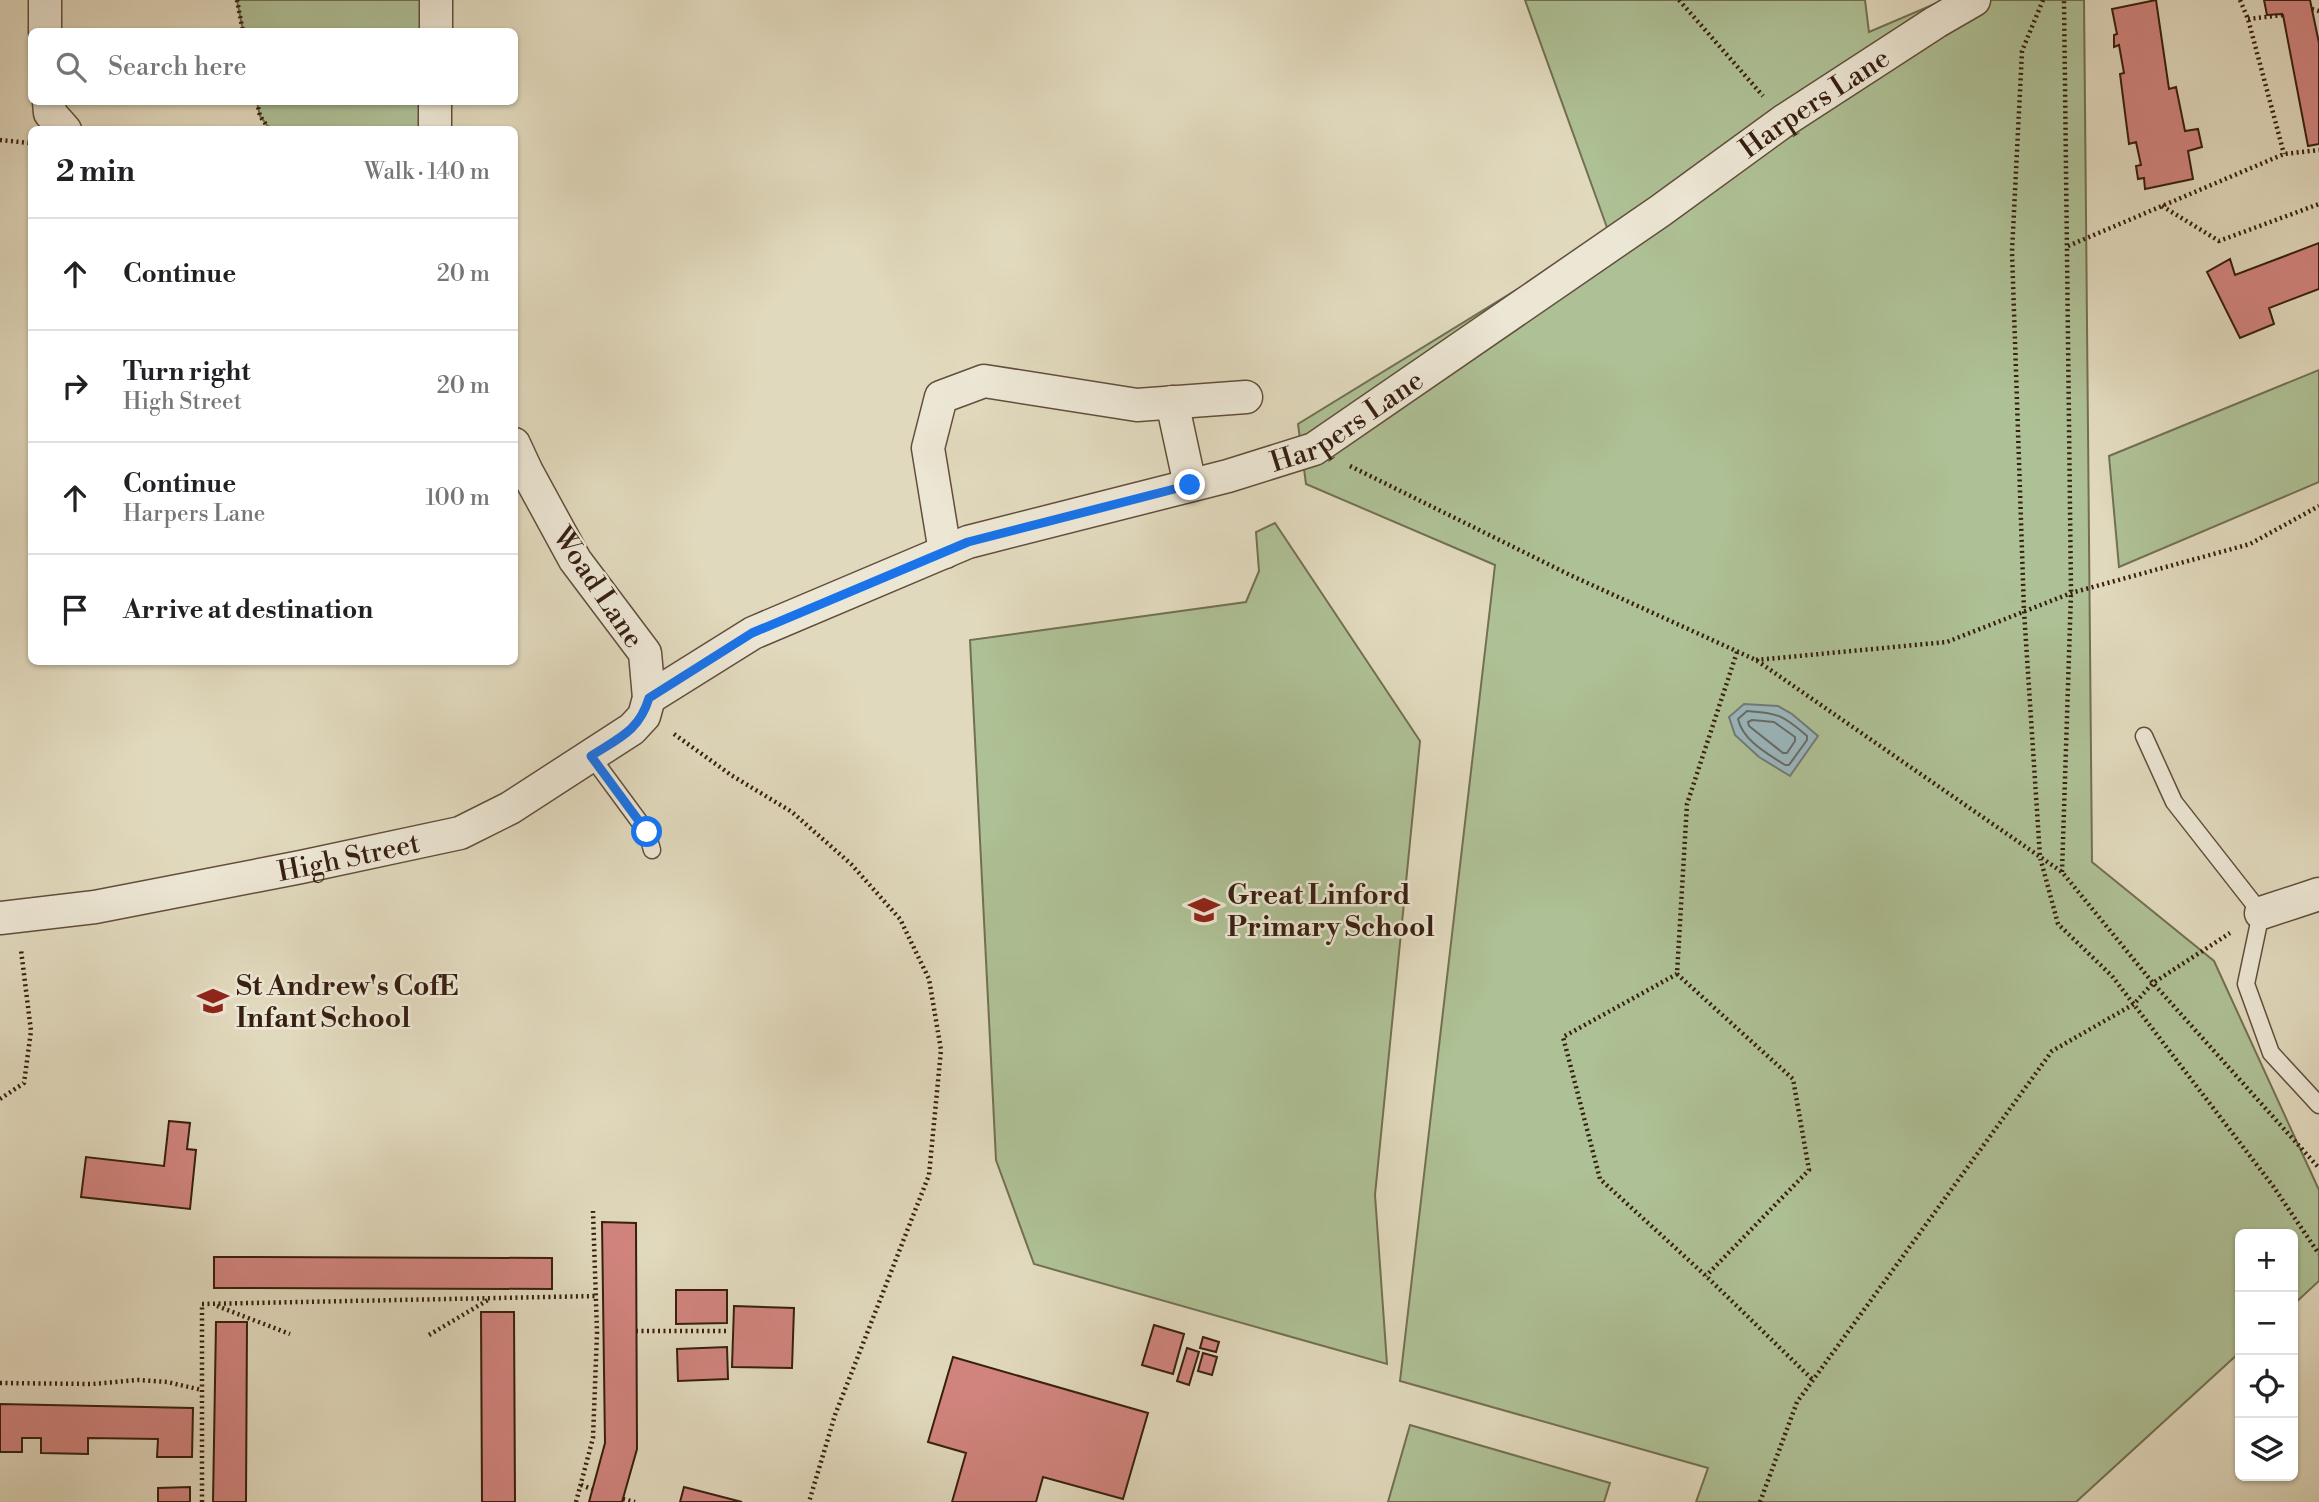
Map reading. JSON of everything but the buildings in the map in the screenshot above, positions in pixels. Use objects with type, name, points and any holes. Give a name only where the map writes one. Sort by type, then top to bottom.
[{"type":"street","points":[[45,0],[45,28]]},
{"type":"street","points":[[436,0],[436,28]]},
{"type":"street","name":"Harpers Lane","points":[[646,707],[752,633],[968,542],[1190,485],[1314,449],[1660,211],[1785,120],[1974,0]]},
{"type":"street","points":[[49,105],[50,113],[61,126]]},
{"type":"street","points":[[435,105],[435,126]]},
{"type":"street","points":[[945,552],[928,447],[941,397],[984,381],[1137,405],[1246,397]]},
{"type":"street","points":[[1172,402],[1190,485]]},
{"type":"street","name":"Woad Lane","points":[[518,453],[575,560],[645,653],[649,681],[646,707]]},
{"type":"street","name":"High Street","points":[[8,917],[95,907],[460,833],[510,808],[632,729],[646,707]]},
{"type":"street","points":[[2261,913],[2319,894]]},
{"type":"lane","points":[[2144,736],[2174,802],[2261,913],[2246,984],[2271,1053],[2319,1105]]},
{"type":"lane","points":[[591,756],[647,832],[652,850]]},
{"type":"path","points":[[237,0],[242,28]]},
{"type":"path","points":[[1679,0],[1785,120]]},
{"type":"path","points":[[2043,0],[2022,51],[2012,252],[2024,611],[2040,857],[2058,924],[2112,976],[2273,1186],[2319,1254]]},
{"type":"path","points":[[2062,872],[2071,593],[2064,0]]},
{"type":"path","points":[[2240,0],[2248,19],[2284,154]]},
{"type":"path","points":[[2312,9],[2319,11]]},
{"type":"path","points":[[2248,19],[2283,15]]},
{"type":"path","points":[[258,105],[260,116],[267,126]]},
{"type":"path","points":[[0,139],[28,142]]},
{"type":"path","points":[[2068,246],[2284,154],[2319,150]]},
{"type":"path","points":[[2162,206],[2218,241],[2319,204]]},
{"type":"path","points":[[1314,449],[1570,575],[1756,660],[2062,872],[2153,983],[2319,1168]]},
{"type":"path","points":[[1756,660],[1947,642],[2071,593],[2250,544],[2319,506]]},
{"type":"path","points":[[1677,974],[1687,804],[1737,652]]},
{"type":"path","points":[[646,707],[664,727],[731,775],[792,812],[851,864],[900,919],[929,979],[941,1050],[929,1175],[835,1415],[809,1502]]},
{"type":"path","points":[[1760,1502],[1797,1402],[2052,1051],[2133,1004],[2153,983],[2261,913]]},
{"type":"path","points":[[0,1100],[24,1083],[31,1031],[8,917]]},
{"type":"path","points":[[1677,974],[1563,1037],[1600,1179],[1706,1276],[1813,1380]]},
{"type":"path","points":[[1677,974],[1793,1079],[1809,1170],[1706,1276]]},
{"type":"path","points":[[576,1502],[593,1438],[601,1333],[596,1297],[593,1211]]},
{"type":"path","points":[[202,1502],[202,1304],[596,1297]]},
{"type":"path","points":[[429,1335],[489,1299]]},
{"type":"path","points":[[213,1304],[290,1334]]},
{"type":"path","points":[[636,1331],[728,1331]]},
{"type":"path","points":[[0,1383],[92,1384],[138,1380],[167,1382],[202,1390]]},
{"type":"path","points":[[580,1485],[593,1489]]},
{"type":"path","points":[[623,1499],[635,1502]]},
{"type":"green space","points":[[237,0],[439,0],[440,28],[242,28]]},
{"type":"green space","points":[[1525,0],[1865,0],[1869,32],[1944,0],[2084,0],[2092,862],[2214,961],[2319,1190],[2319,1281],[2298,1300],[2298,1229],[2235,1229],[2235,1357],[2076,1502],[1696,1502],[1708,1468],[1400,1381],[1495,565],[1306,484],[1298,424],[1609,233]]},
{"type":"green space","points":[[258,105],[444,105],[445,126],[268,126],[260,116]]},
{"type":"green space","points":[[2319,370],[2319,482],[2119,567],[2109,456]]},
{"type":"green space","points":[[1275,523],[1420,741],[1375,1195],[1387,1364],[1034,1264],[996,1160],[970,640],[1246,602],[1259,571],[1256,532]]},
{"type":"green space","points":[[1410,1425],[1610,1483],[1604,1502],[1388,1502]]},
{"type":"water","points":[[1744,704],[1778,706],[1818,736],[1790,776],[1759,757],[1735,735],[1729,717]]},
{"type":"place","name":"Great Linford Primary School","points":[[1204,910]]},
{"type":"place","name":"St Andrew's CofE Infant School","points":[[213,1001]]},
{"type":"route","points":[[647,832],[591,756],[632,729],[644,716],[649,698],[752,633],[968,542],[1190,485]]}]
